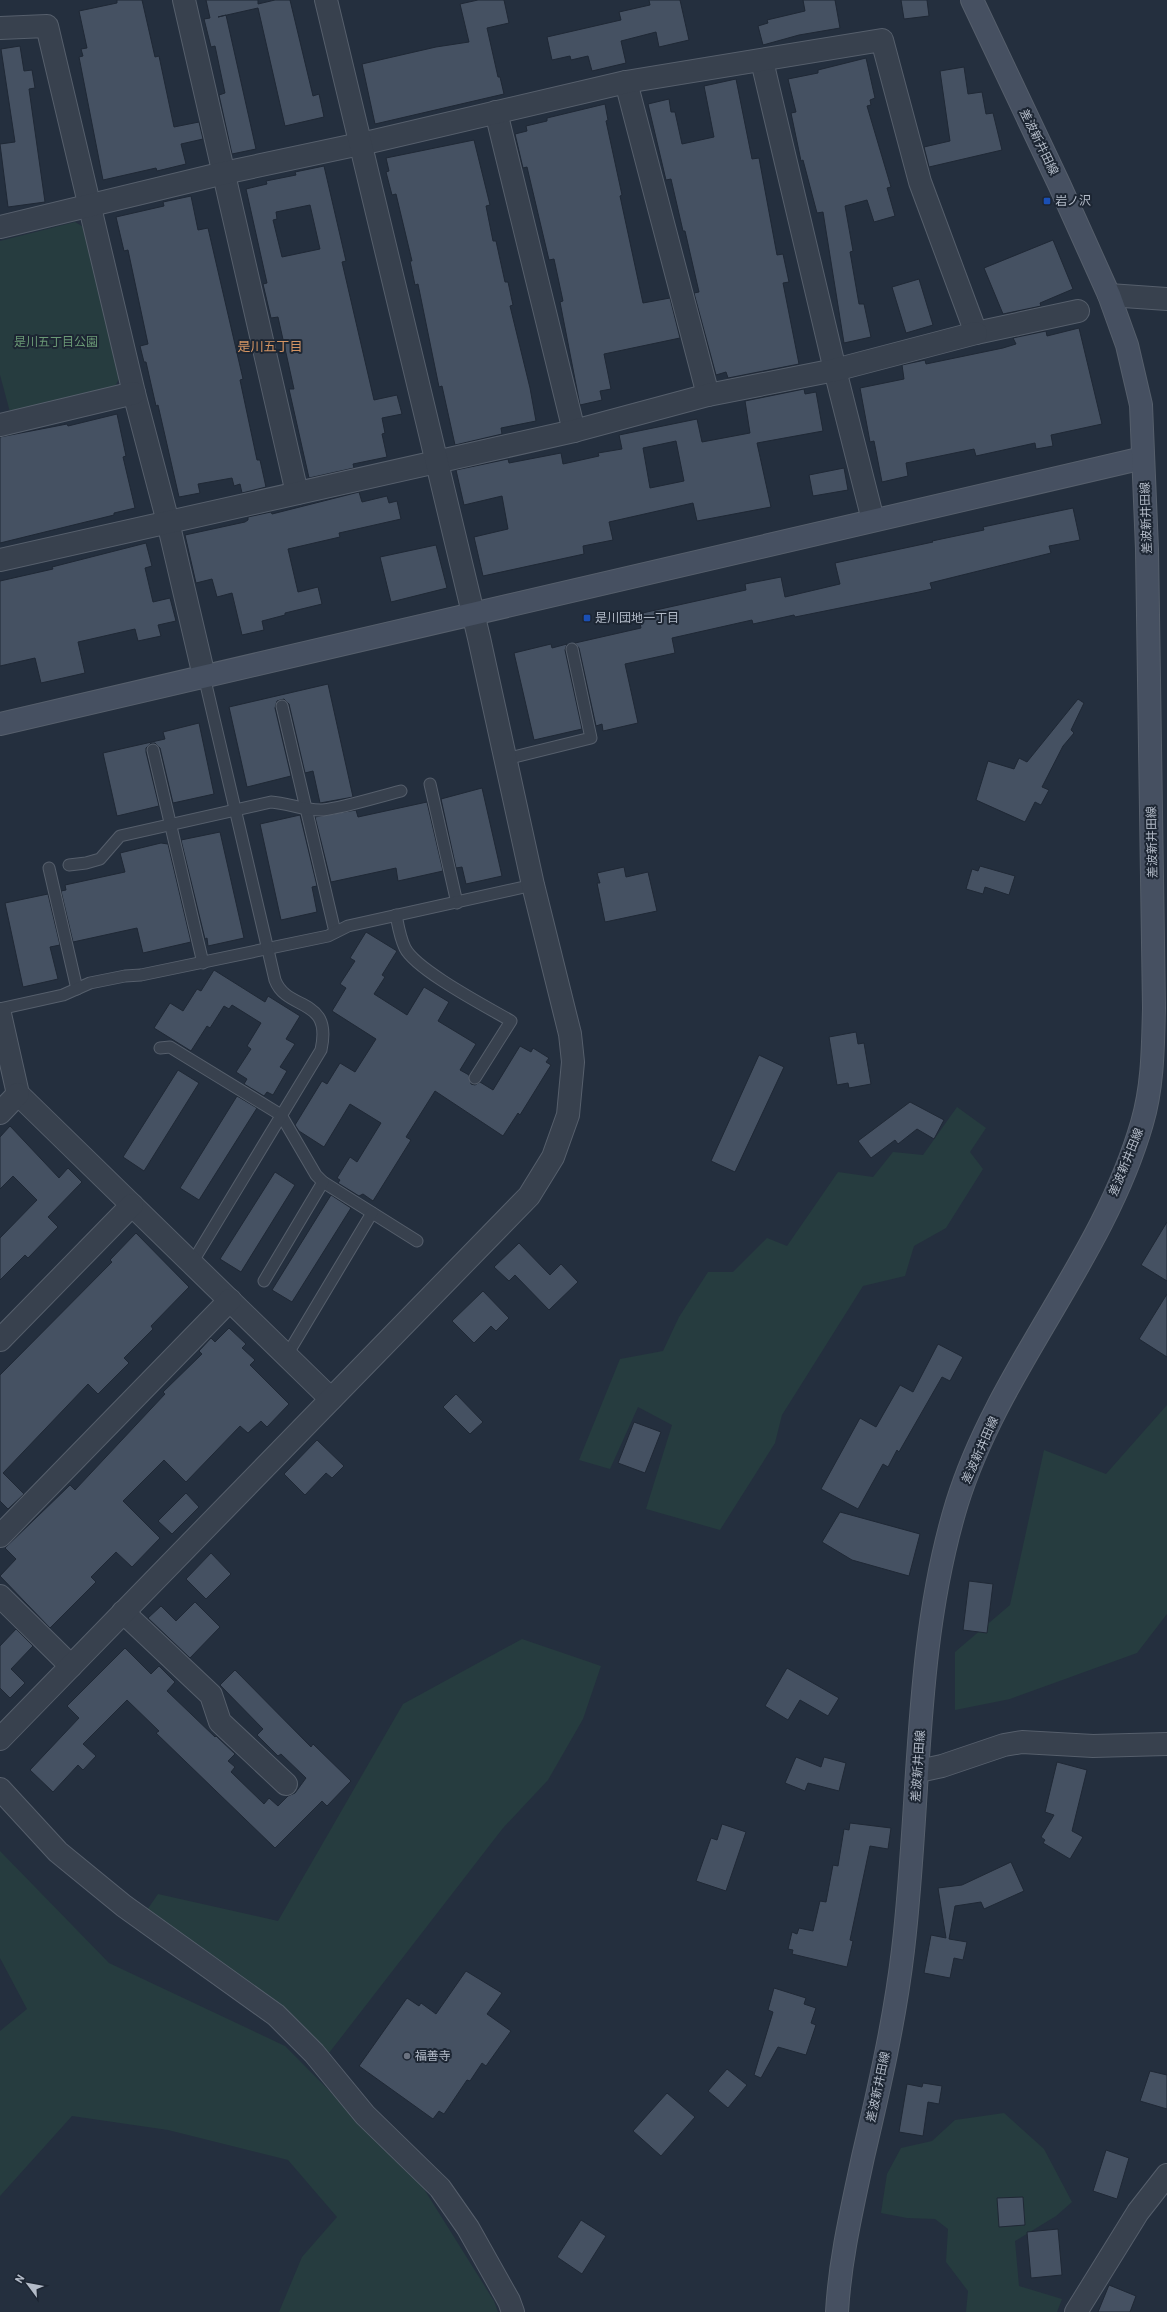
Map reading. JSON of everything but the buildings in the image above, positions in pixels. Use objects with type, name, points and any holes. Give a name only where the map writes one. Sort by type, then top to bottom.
[{"type":"main road","name":"差波新井田線","points":[[837,2312],[845,2238],[881,2076],[903,1950],[919,1771],[923,1692],[933,1612],[943,1556],[958,1500],[977,1452],[1004,1396],[1094,1233],[1123,1176],[1143,1120],[1152,1068],[1154,1008],[1147,557],[1141,405],[1127,345],[1109,295],[1059,184],[972,0]]},
{"type":"main road","points":[[0,724],[1143,458]]},
{"type":"street","points":[[184,0],[297,493]]},
{"type":"street","points":[[0,1739],[529,1196],[554,1157],[568,1115],[573,1062],[570,1034],[533,885],[473,615],[326,0]]},
{"type":"street","points":[[0,28],[47,26],[91,206],[134,393],[168,522],[204,676]]},
{"type":"street","points":[[0,227],[224,173],[360,144],[626,82],[762,61],[882,40],[920,182],[976,333]]},
{"type":"street","points":[[762,61],[834,370],[873,520]]},
{"type":"street","points":[[626,82],[708,395]]},
{"type":"street","points":[[496,112],[574,431]]},
{"type":"street","points":[[1109,295],[1167,299]]},
{"type":"street","points":[[0,560],[436,463],[574,431],[708,395],[834,370],[976,333],[1078,311]]},
{"type":"street","points":[[0,425],[134,393]]},
{"type":"street","points":[[0,1014],[18,1094],[287,1355],[331,1400]]},
{"type":"street","points":[[0,1113],[18,1094]]},
{"type":"street","points":[[0,1340],[132,1205]]},
{"type":"street","points":[[0,1536],[230,1300]]},
{"type":"street","points":[[0,1596],[71,1666]]},
{"type":"street","points":[[123,1612],[212,1695],[220,1722],[286,1784]]},
{"type":"street","points":[[919,1771],[942,1766],[1004,1745],[1022,1742],[1093,1746],[1167,1744]]},
{"type":"street","points":[[0,1788],[58,1852],[124,1906],[276,2015],[314,2053],[365,2115],[440,2188],[468,2228],[509,2301],[513,2312]]},
{"type":"street","points":[[1076,2312],[1138,2212],[1167,2175]]},
{"type":"lane","points":[[506,759],[592,738],[572,649]]},
{"type":"lane","points":[[192,1263],[321,1050],[324,1028],[313,1011],[277,986],[266,949],[204,676]]},
{"type":"lane","points":[[282,706],[335,932]]},
{"type":"lane","points":[[153,750],[203,963]]},
{"type":"lane","points":[[430,784],[457,903]]},
{"type":"lane","points":[[69,865],[86,863],[100,859],[120,836],[170,824],[271,802],[287,802],[306,808],[322,810],[401,791]]},
{"type":"lane","points":[[49,868],[76,989]]},
{"type":"lane","points":[[0,1009],[63,995],[90,983],[203,963],[328,936],[348,926],[533,885]]},
{"type":"lane","points":[[396,915],[404,947],[410,956],[444,981],[511,1021],[475,1078]]},
{"type":"lane","points":[[160,1048],[170,1047],[281,1115],[316,1175],[322,1182],[417,1241]]},
{"type":"lane","points":[[264,1281],[322,1182]]},
{"type":"lane","points":[[287,1355],[372,1213]]},
{"type":"green space","name":"是川五丁目公園","points":[[75,222],[85,228],[121,374],[114,389],[10,412],[0,375],[0,241]]},
{"type":"green space","points":[[957,1107],[986,1128],[970,1152],[983,1169],[946,1228],[914,1246],[905,1276],[863,1286],[782,1415],[775,1443],[720,1530],[646,1509],[672,1425],[638,1407],[610,1469],[579,1460],[620,1359],[663,1351],[679,1317],[708,1272],[733,1272],[767,1238],[787,1246],[838,1172],[873,1177],[893,1152],[923,1155]]},
{"type":"green space","points":[[1167,1405],[1167,1614],[1137,1653],[1010,1699],[955,1710],[955,1652],[1010,1605],[1044,1450],[1106,1474]]},
{"type":"green space","points":[[522,1639],[601,1666],[583,1719],[548,1780],[503,1828],[329,2053],[264,1993],[147,1910],[158,1894],[278,1921],[403,1704]]},
{"type":"green space","points":[[0,1851],[109,1963],[285,2046],[419,2181],[494,2301],[498,2312],[279,2312],[302,2257],[337,2217],[288,2160],[168,2130],[72,2116],[0,2196],[0,2031],[27,2009],[0,1958]]},
{"type":"green space","points":[[1004,2113],[1044,2149],[1072,2202],[1056,2216],[1015,2241],[1019,2286],[1062,2299],[1057,2312],[966,2312],[968,2291],[946,2262],[948,2229],[935,2219],[907,2218],[881,2213],[887,2174],[901,2148],[932,2141],[955,2120]]},
{"type":"place","name":"岩ノ沢","points":[[1047,201]]},
{"type":"place","name":"是川団地一丁目","points":[[587,618]]},
{"type":"place","name":"福善寺","points":[[407,2056]]},
{"type":"district","name":"是川五丁目","points":[[270,346]]}]
